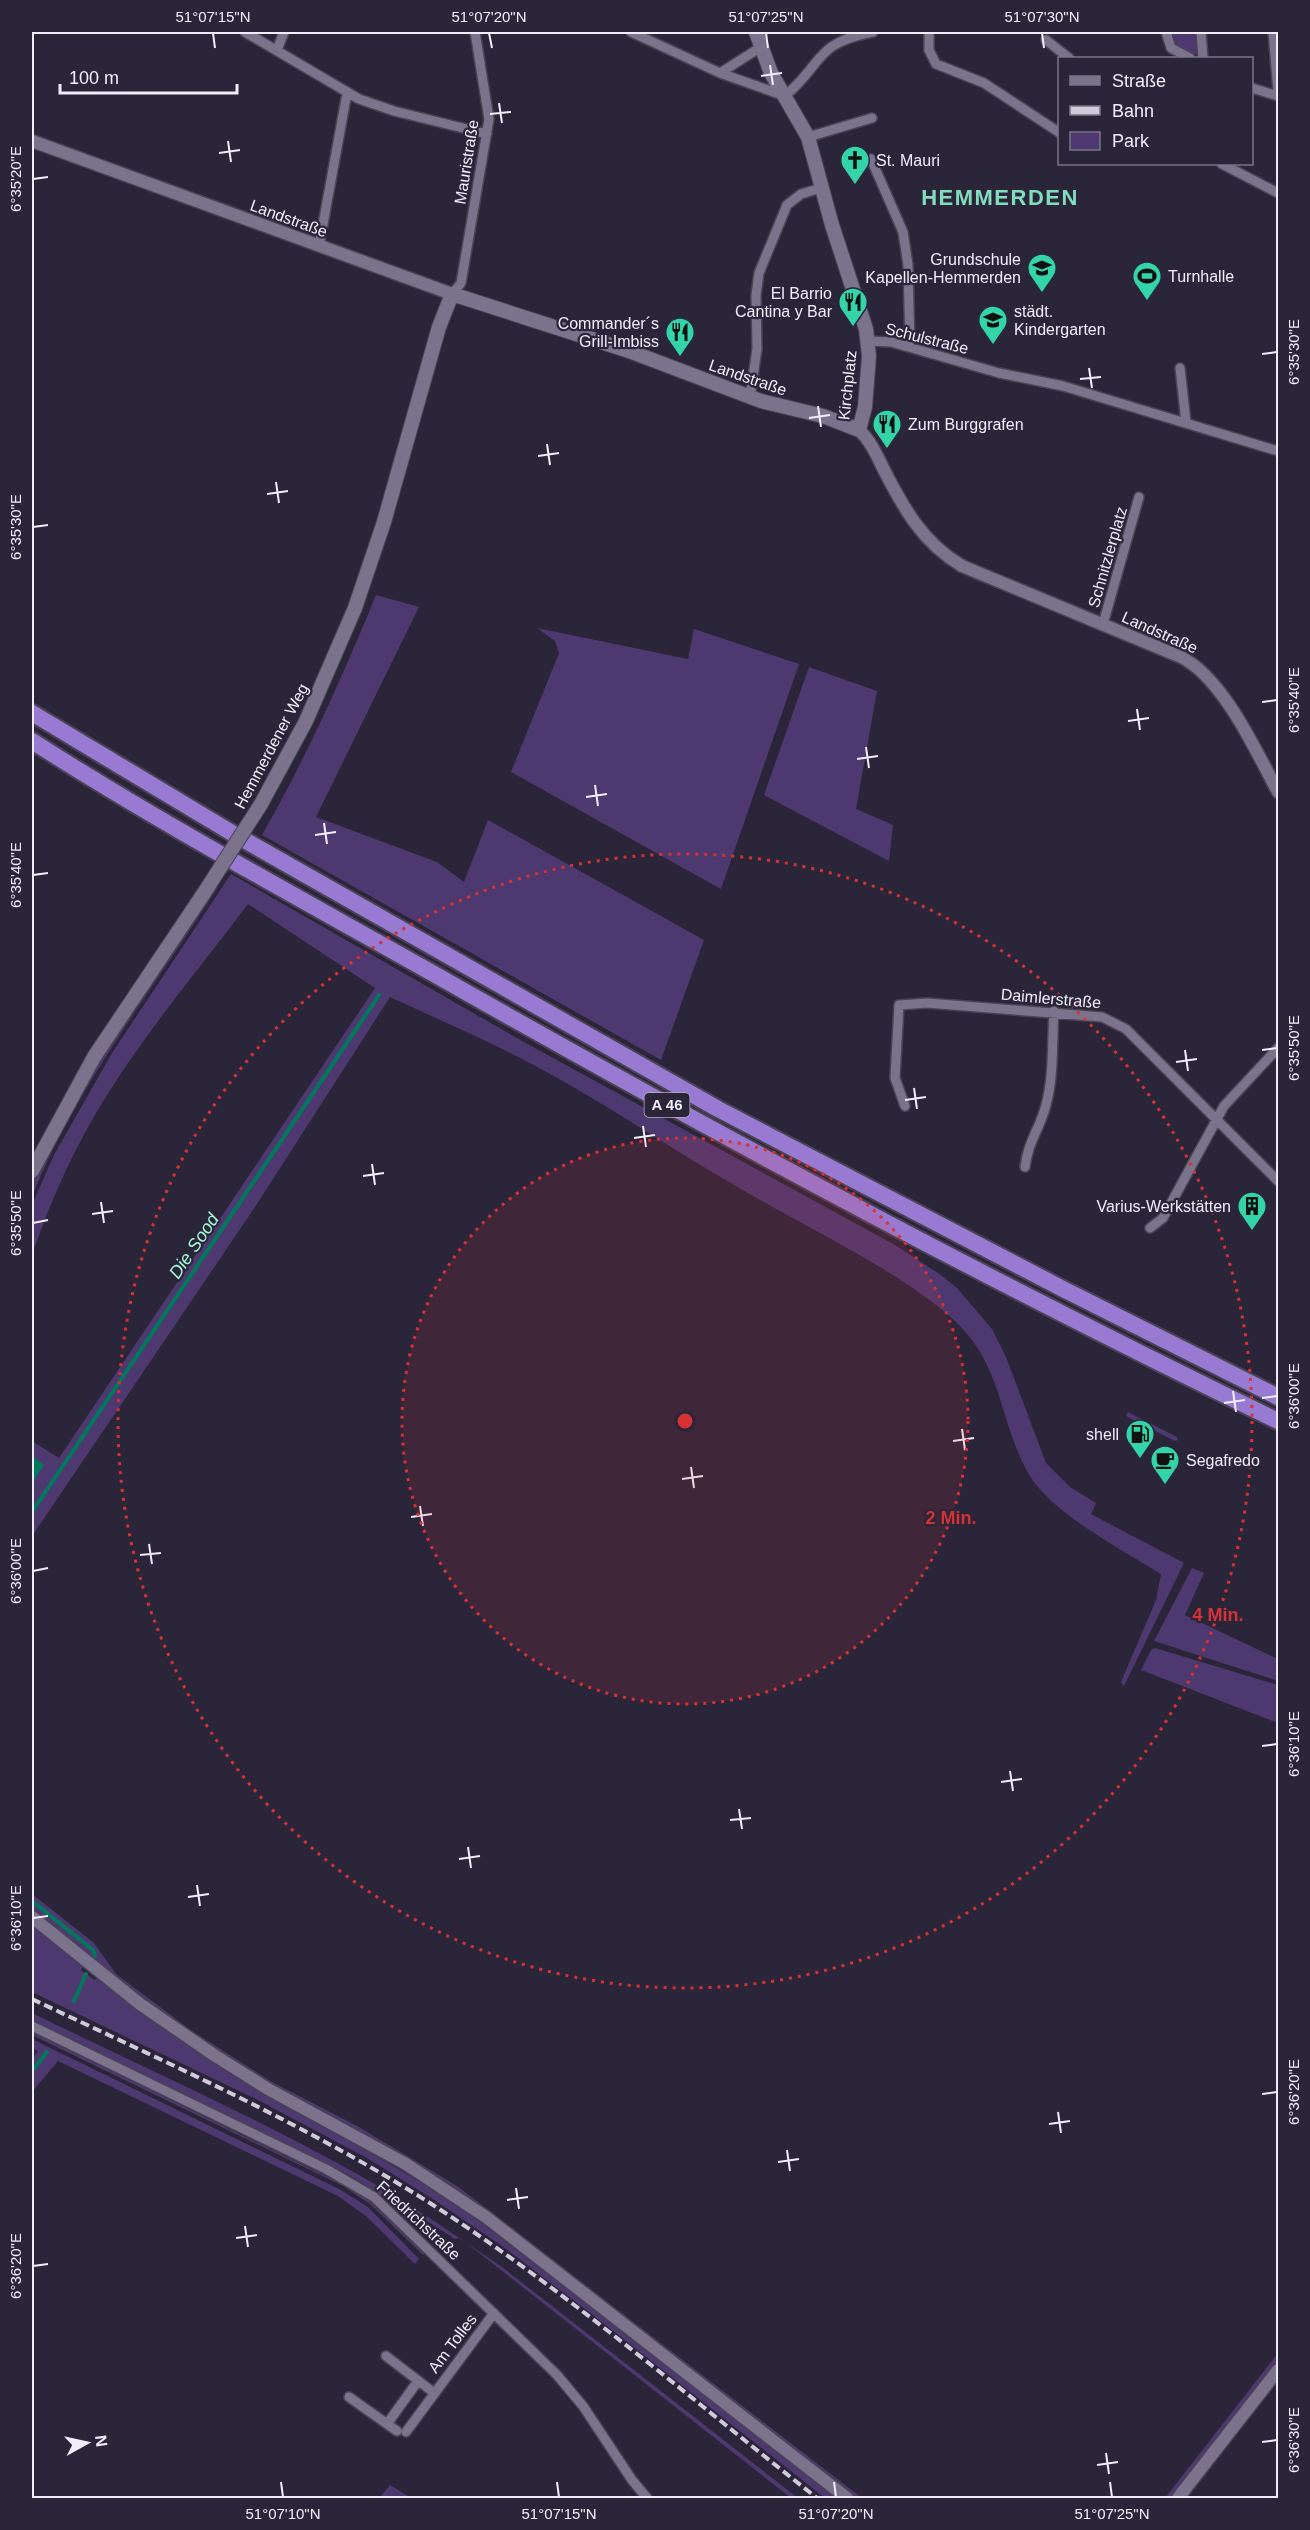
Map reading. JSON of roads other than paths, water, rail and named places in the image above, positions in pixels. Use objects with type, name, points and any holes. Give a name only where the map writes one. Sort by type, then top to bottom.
[{"type":"highway","name":"A 46","points":[[32,713],[262,850],[718,1109],[1063,1289],[1278,1397]]},
{"type":"highway","name":"A 46","points":[[32,741],[213,849],[709,1128],[1052,1309],[1278,1421]]},
{"type":"main road","name":"Kirchplatz","points":[[756,32],[771,73],[808,137],[821,188],[868,340],[865,407],[859,430]]},
{"type":"main road","name":"Landstraße","points":[[452,294],[629,351],[750,397],[823,416],[859,430]]},
{"type":"main road","name":"Hemmerdener Weg","points":[[32,1171],[94,1057],[261,804],[310,712],[355,608],[382,530],[439,327],[452,294]]},
{"type":"street","points":[[245,32],[347,93],[394,111],[487,134]]},
{"type":"street","points":[[277,50],[284,32]]},
{"type":"street","name":"Mauristraße","points":[[452,294],[461,283],[487,134],[489,112],[476,32]]},
{"type":"street","points":[[631,32],[720,73],[786,96],[830,46],[851,36],[873,32]]},
{"type":"street","points":[[929,32],[929,50],[936,64],[984,83],[1058,132]]},
{"type":"street","points":[[1166,32],[1171,48],[1188,57]]},
{"type":"street","points":[[1201,32],[1203,57]]},
{"type":"street","points":[[1273,32],[1278,91]]},
{"type":"street","points":[[1046,40],[1068,57]]},
{"type":"street","points":[[720,73],[761,47]]},
{"type":"street","points":[[1253,89],[1278,96]]},
{"type":"street","points":[[319,246],[347,93]]},
{"type":"street","points":[[808,137],[872,118]]},
{"type":"street","name":"Landstraße","points":[[32,141],[452,294]]},
{"type":"street","points":[[871,159],[903,232],[908,265],[910,347]]},
{"type":"street","points":[[1224,165],[1278,193]]},
{"type":"street","points":[[750,397],[757,349],[756,289],[759,273],[787,205],[801,194],[821,188]]},
{"type":"street","name":"Schulstraße","points":[[868,340],[886,341],[999,373],[1063,386],[1278,451]]},
{"type":"street","points":[[1180,368],[1186,422]]},
{"type":"street","name":"Landstraße","points":[[859,430],[869,442],[912,520],[937,549],[962,566],[1189,661],[1208,676],[1225,700],[1278,792]]},
{"type":"street","name":"Schnitzlerplatz","points":[[1103,624],[1139,497]]},
{"type":"street","name":"Daimlerstraße","points":[[905,1106],[895,1078],[899,1005],[920,1003],[1096,1015],[1117,1022],[1216,1117],[1278,1181]]},
{"type":"street","points":[[1025,1167],[1027,1146],[1041,1120],[1048,1097],[1054,1011]]},
{"type":"street","points":[[1150,1228],[1163,1218],[1216,1117],[1278,1048]]},
{"type":"street","points":[[32,1917],[140,2004],[214,2055],[268,2089],[396,2158],[479,2212],[847,2499]]},
{"type":"street","name":"Friedrichstraße","points":[[32,2026],[350,2181],[374,2197],[571,2391],[647,2499]]},
{"type":"street","name":"Am Tolles","points":[[349,2397],[387,2424],[401,2431],[494,2313]]},
{"type":"street","name":"Am Tolles","points":[[386,2356],[433,2392]]},
{"type":"street","points":[[1178,2499],[1278,2370]]},
{"type":"street","name":"Am Tolles","points":[[387,2424],[418,2381]]},
{"type":"waterway","name":"Die Sood","points":[[32,1512],[379,995]]},
{"type":"waterway","name":"Die Sood","points":[[32,1901],[93,1950],[95,1956]]},
{"type":"waterway","name":"Die Sood","points":[[74,2001],[86,1974]]},
{"type":"waterway","name":"Die Sood","points":[[32,2071],[47,2052]]},
{"type":"railway","points":[[32,1999],[286,2121],[433,2205],[581,2310],[817,2498]]},
{"type":"place","name":"St. Mauri","points":[[855,186]]},
{"type":"place","name":"Grundschule Kapellen-Hemmerden","points":[[1042,294]]},
{"type":"place","name":"Turnhalle","points":[[1147,302]]},
{"type":"place","name":"El Barrio Cantina y Bar","points":[[853,328]]},
{"type":"place","name":"städt. Kindergarten","points":[[993,346]]},
{"type":"place","name":"Commander´s Grill-Imbiss","points":[[680,358]]},
{"type":"place","name":"Zum Burggrafen","points":[[887,450]]},
{"type":"place","name":"Varius-Werkstätten","points":[[1252,1232]]},
{"type":"place","name":"shell","points":[[1140,1460]]},
{"type":"place","name":"Segafredo","points":[[1165,1486]]},
{"type":"district","name":"HEMMERDEN","points":[[1000,197]]}]
